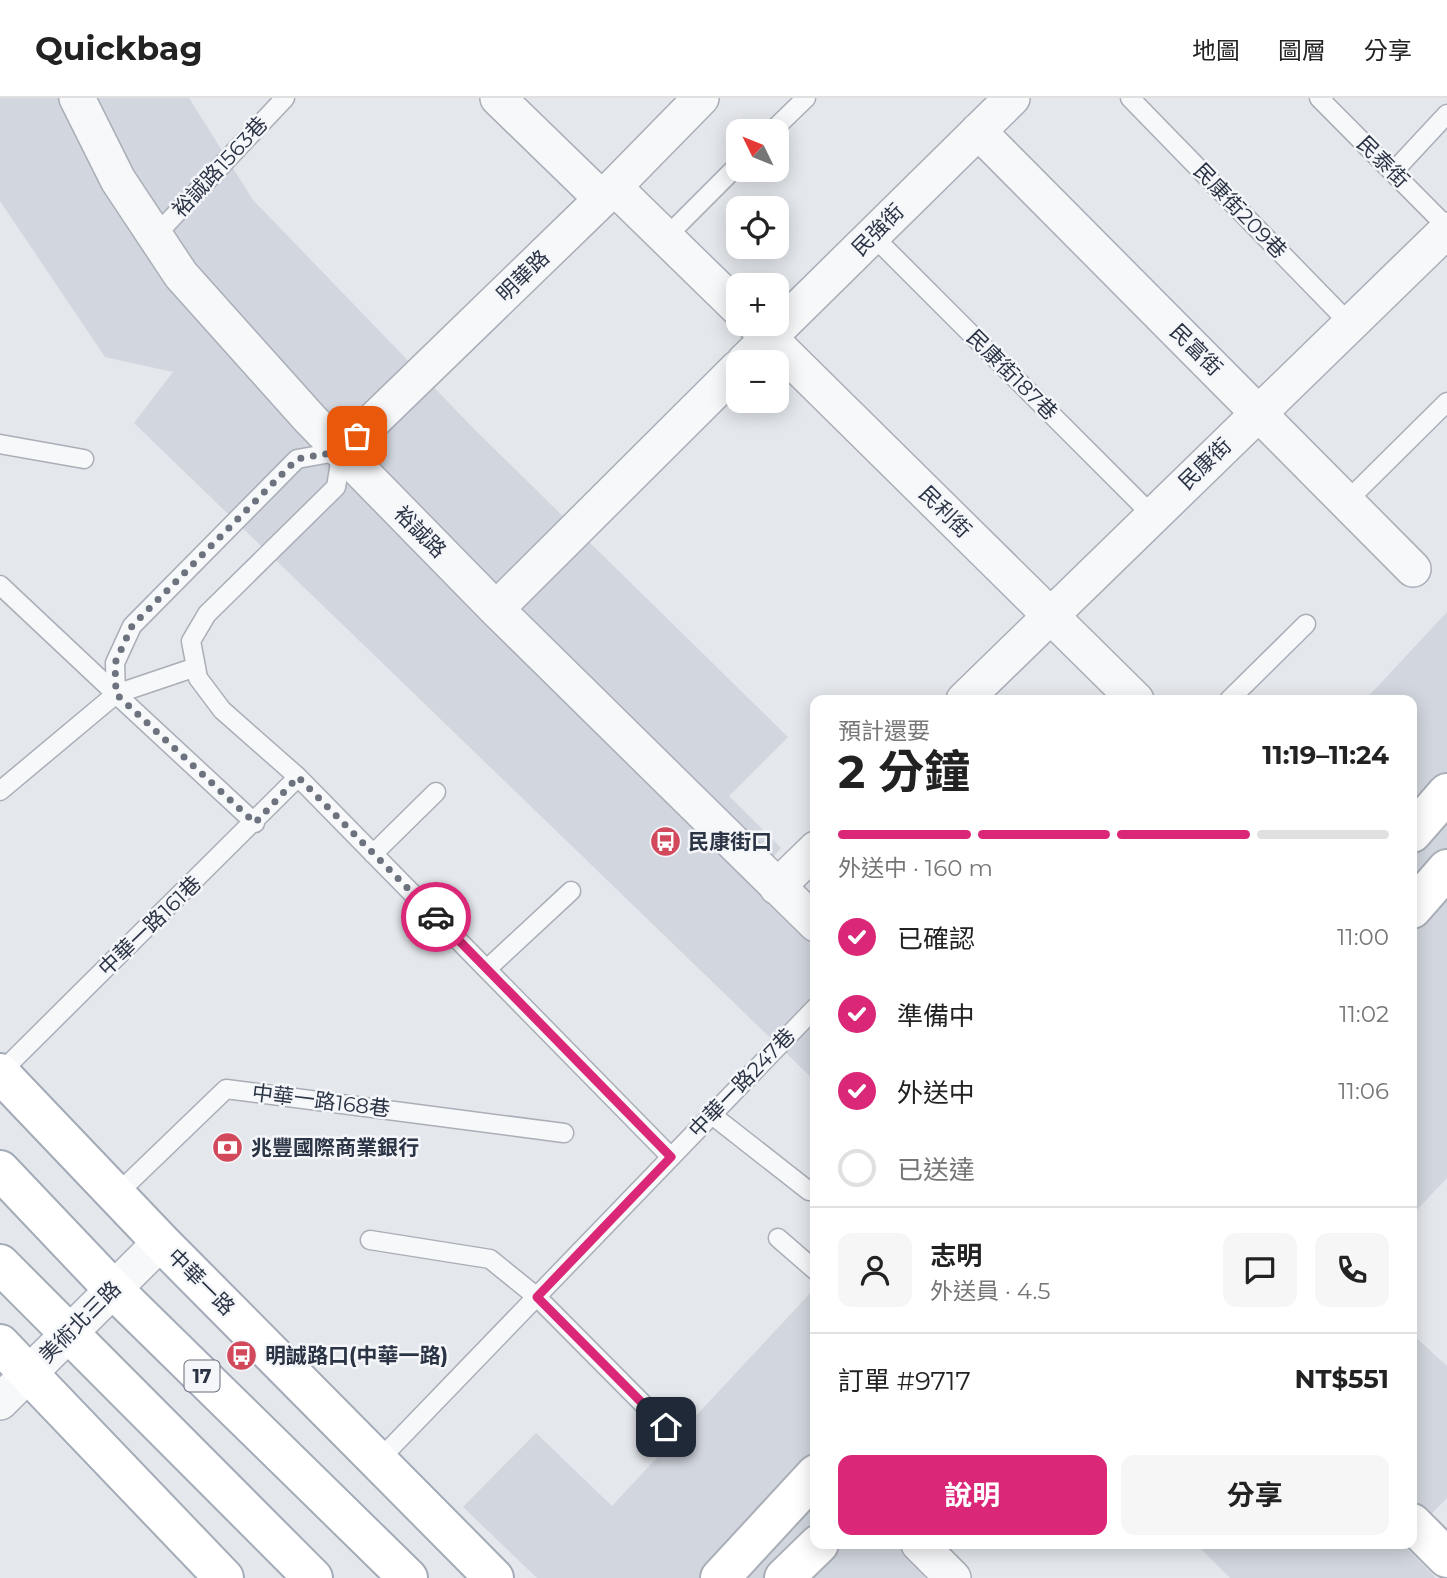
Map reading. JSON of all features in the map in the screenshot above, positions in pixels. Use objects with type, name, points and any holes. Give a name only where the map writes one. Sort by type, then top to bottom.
[{"type":"main road","points":[[1417,827],[1447,793]]},
{"type":"main road","points":[[1417,903],[1447,869]]},
{"type":"main road","name":"中華一路","points":[[0,1073],[118,1193],[161,1242],[494,1578]]},
{"type":"main road","name":"17","points":[[0,1170],[113,1289],[408,1578]]},
{"type":"main road","points":[[0,1264],[313,1578]]},
{"type":"main road","points":[[0,1344],[224,1578]]},
{"type":"main road","points":[[720,1578],[810,1480]]},
{"type":"main road","points":[[1417,1528],[1447,1558]]},
{"type":"main road","points":[[784,1578],[814,1549]]},
{"type":"street","name":"裕誠路","points":[[77,98],[118,180],[181,275],[342,451],[496,608],[810,919]]},
{"type":"street","points":[[498,98],[608,193],[666,237],[726,296]]},
{"type":"street","name":"明華路","points":[[342,451],[608,193],[701,98]]},
{"type":"street","name":"民強街","points":[[789,307],[872,235],[1012,98]]},
{"type":"street","name":"民富街","points":[[978,131],[1413,569]]},
{"type":"street","name":"民康街","points":[[969,695],[1447,228]]},
{"type":"street","name":"民利街","points":[[767,336],[1131,695]]},
{"type":"street","points":[[496,608],[726,380]]},
{"type":"street","points":[[778,887],[810,855]]},
{"type":"street","name":"美術北三路","points":[[0,1402],[161,1242]]},
{"type":"street","points":[[924,1549],[953,1578]]},
{"type":"lane","name":"裕誠路1563巷","points":[[155,236],[285,98]]},
{"type":"lane","points":[[784,119],[806,98]]},
{"type":"lane","name":"民康街209巷","points":[[1130,98],[1350,324]]},
{"type":"lane","name":"民泰街","points":[[1319,98],[1447,228]]},
{"type":"lane","points":[[1393,172],[1447,114]]},
{"type":"lane","points":[[666,237],[726,177]]},
{"type":"lane","name":"民康街187巷","points":[[872,235],[1152,515]]},
{"type":"lane","points":[[1347,501],[1447,402]]},
{"type":"lane","points":[[0,444],[85,459]]},
{"type":"lane","points":[[116,694],[115,663],[132,626],[297,459],[342,451],[336,487],[207,614],[191,641],[198,678],[222,709],[298,777],[671,1157]]},
{"type":"lane","points":[[0,585],[255,823]]},
{"type":"lane","points":[[1234,695],[1306,624]]},
{"type":"lane","points":[[0,791],[116,694],[196,667]]},
{"type":"lane","name":"中華一路161巷","points":[[0,1073],[255,823],[298,777]]},
{"type":"lane","points":[[373,854],[436,792]]},
{"type":"lane","points":[[487,969],[571,891]]},
{"type":"lane","name":"中華一路247巷","points":[[378,1461],[810,1013]]},
{"type":"lane","name":"中華一路168巷","points":[[118,1193],[226,1089],[564,1133]]},
{"type":"lane","points":[[712,1115],[809,1191]]},
{"type":"lane","points":[[778,1238],[810,1266]]},
{"type":"lane","points":[[370,1240],[490,1259],[537,1297],[666,1427]]},
{"type":"shaded area","points":[[0,98],[189,98],[253,200],[475,430],[788,737],[729,796],[781,848],[766,865],[810,907],[810,1076],[134,423],[173,372],[105,357],[0,201]]},
{"type":"shaded area","points":[[1447,612],[1447,1178],[1417,1210],[1417,695],[1370,695]]},
{"type":"shaded area","points":[[810,1293],[810,1549],[950,1549],[923,1578],[537,1578],[463,1507],[536,1433],[612,1506]]},
{"type":"shaded area","points":[[1417,1339],[1447,1366],[1447,1498],[1417,1529]]},
{"type":"shaded area","points":[[1201,1549],[1408,1549],[1436,1578],[1230,1578]]},
{"type":"way so far","points":[[357,436],[342,451],[297,459],[132,626],[115,663],[116,694],[255,823],[298,777],[436,917]]},
{"type":"place","name":"民康街口","points":[[665,842]]},
{"type":"place","name":"兆豐國際商業銀行","points":[[228,1148]]},
{"type":"place","name":"明誠路口(中華一路)","points":[[242,1356]]},
{"type":"route","points":[[436,917],[671,1157],[537,1297],[666,1427]]}]
